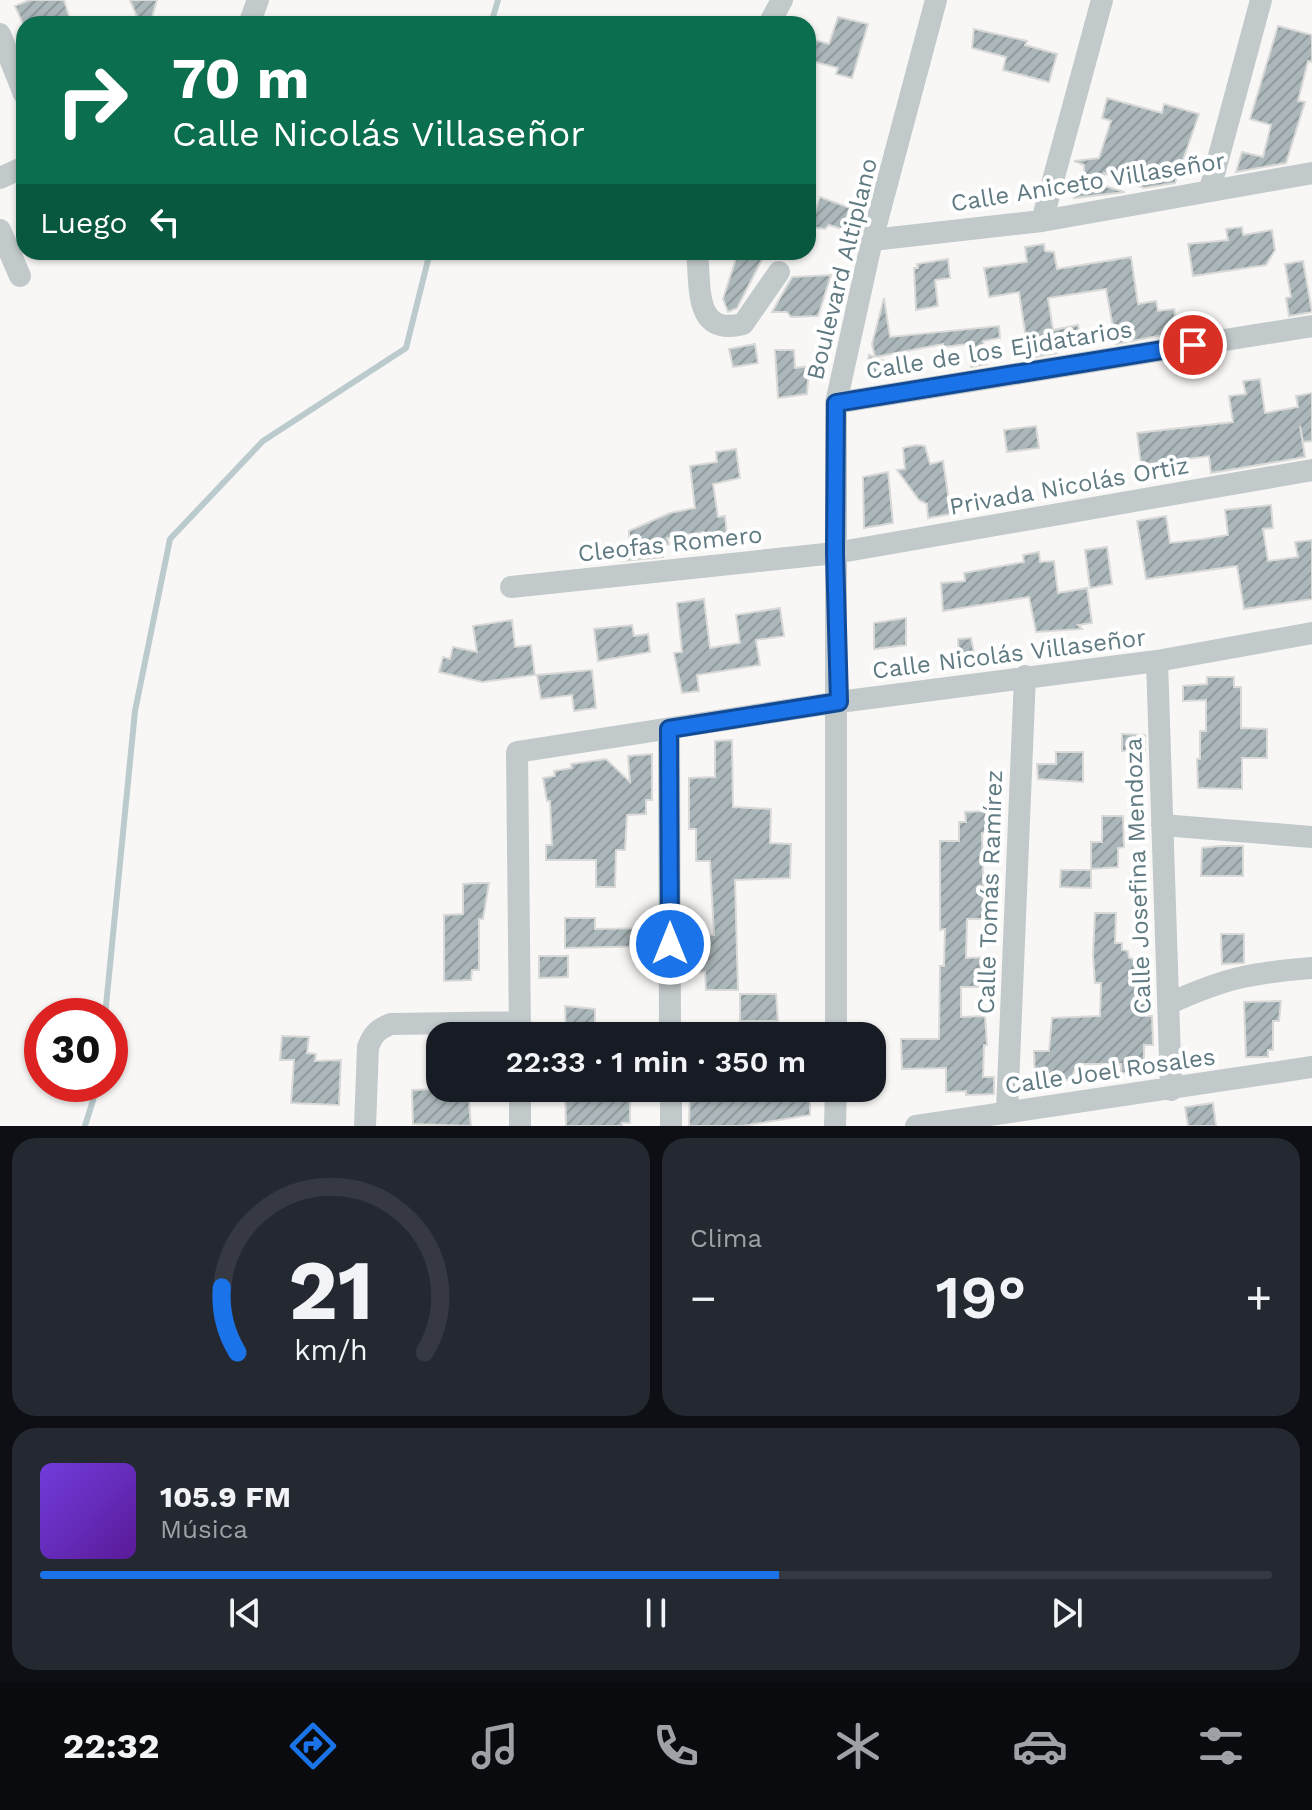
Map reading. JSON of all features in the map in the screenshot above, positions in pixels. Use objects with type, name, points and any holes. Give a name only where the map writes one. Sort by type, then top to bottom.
[{"type":"street","name":"Boulevard Altiplano","points":[[836,1022],[839,702],[835,553],[836,403],[872,240],[936,0]]},
{"type":"street","points":[[1042,221],[1102,0]]},
{"type":"street","points":[[1210,189],[1261,0]]},
{"type":"street","points":[[0,34],[16,74]]},
{"type":"street","name":"Calle Aniceto Villaseñor","points":[[872,240],[1042,221],[1312,173]]},
{"type":"street","points":[[0,230],[20,276]]},
{"type":"street","points":[[698,260],[704,310],[712,324],[724,329],[743,324],[779,272]]},
{"type":"street","name":"Calle de los Ejidatarios","points":[[836,403],[1312,326]]},
{"type":"street","name":"Privada Nicolás Ortiz","points":[[835,553],[1312,470]]},
{"type":"street","name":"Cleofas Romero","points":[[511,587],[835,553]]},
{"type":"street","name":"Calle Nicolás Villaseñor","points":[[520,1022],[515,757],[521,750],[839,702],[1157,661],[1312,633]]},
{"type":"street","name":"Calle Josefina Mendoza","points":[[1157,661],[1171,1090]]},
{"type":"street","name":"Calle Tomás Ramírez","points":[[1007,1110],[1025,676]]},
{"type":"street","points":[[669,729],[670,1022]]},
{"type":"street","points":[[1162,825],[1312,837]]},
{"type":"street","points":[[1168,1004],[1218,981],[1246,973],[1312,968]]},
{"type":"street","points":[[365,1126],[368,1047],[372,1035],[391,1024],[426,1025]]},
{"type":"street","name":"Calle Joel Rosales","points":[[916,1126],[1007,1110],[1171,1090],[1312,1067]]},
{"type":"street","points":[[520,1102],[520,1126]]},
{"type":"street","points":[[671,1102],[671,1126]]},
{"type":"street","points":[[835,1126],[836,1102]]},
{"type":"building","points":[[30,0],[64,0],[69,16],[19,16],[15,6]]},
{"type":"building","points":[[130,0],[157,0],[152,16],[137,16]]},
{"type":"building","points":[[838,17],[868,24],[852,78],[836,74],[838,68],[816,62],[816,40],[829,44]]},
{"type":"building","points":[[1278,26],[1312,35],[1312,62],[1308,61],[1298,101],[1305,102],[1286,163],[1236,172],[1242,152],[1263,157],[1271,125],[1250,119]]},
{"type":"building","points":[[974,29],[1027,41],[1025,45],[1057,54],[1049,82],[1003,70],[1006,57],[972,48]]},
{"type":"building","points":[[1107,98],[1162,113],[1164,104],[1199,114],[1175,183],[1144,188],[1104,173],[1104,186],[1125,192],[1074,198],[1076,178],[1084,180],[1084,165],[1074,161],[1099,158],[1111,121],[1102,118]]},
{"type":"building","points":[[820,197],[850,208],[842,229],[829,225],[825,229],[816,228],[816,209]]},
{"type":"building","points":[[1242,227],[1243,235],[1272,230],[1275,250],[1266,265],[1193,276],[1188,244],[1228,240],[1226,229]]},
{"type":"building","points":[[1044,244],[1045,251],[1054,252],[1057,269],[1131,257],[1138,304],[1156,301],[1158,311],[1174,309],[1175,316],[1181,315],[1184,331],[1116,344],[1106,289],[1048,298],[1053,330],[1078,325],[1081,342],[1056,346],[1057,353],[1029,358],[1019,292],[989,297],[984,268],[1027,262],[1025,247]]},
{"type":"building","points":[[948,259],[950,278],[935,280],[938,306],[916,310],[914,268],[918,268],[917,264]]},
{"type":"building","points":[[735,260],[762,260],[737,308],[728,312],[723,299]]},
{"type":"building","points":[[1303,261],[1312,312],[1289,316],[1286,298],[1291,297],[1285,264]]},
{"type":"building","points":[[831,275],[818,316],[791,317],[787,312],[772,312],[792,277]]},
{"type":"building","points":[[884,298],[890,337],[999,326],[1000,338],[983,341],[987,364],[971,367],[967,344],[943,347],[943,344],[875,357],[872,344]]},
{"type":"building","points":[[755,344],[758,363],[733,367],[729,349]]},
{"type":"building","points":[[775,350],[794,350],[795,368],[809,366],[807,394],[778,398]]},
{"type":"building","points":[[869,355],[905,369],[866,374]]},
{"type":"building","points":[[1260,379],[1265,413],[1298,407],[1296,396],[1312,393],[1312,441],[1303,442],[1300,426],[1305,457],[1211,473],[1209,456],[1141,465],[1137,433],[1233,422],[1229,396],[1246,394],[1243,381]]},
{"type":"building","points":[[1036,426],[1039,448],[1007,452],[1004,430]]},
{"type":"building","points":[[925,446],[930,464],[943,461],[951,514],[928,518],[927,504],[919,500],[897,470],[905,469],[903,448]]},
{"type":"building","points":[[736,449],[740,478],[713,484],[718,517],[725,516],[728,544],[713,546],[713,539],[705,540],[704,532],[667,538],[669,544],[662,546],[663,557],[622,561],[618,546],[629,544],[629,531],[670,513],[695,508],[690,466],[717,462],[716,452]]},
{"type":"building","points":[[888,472],[893,523],[864,528],[863,477]]},
{"type":"building","points":[[1271,505],[1273,528],[1263,529],[1268,561],[1298,557],[1295,542],[1312,540],[1312,599],[1244,609],[1237,566],[1146,579],[1137,521],[1166,516],[1170,543],[1228,535],[1225,510]]},
{"type":"building","points":[[1107,547],[1112,584],[1090,588],[1085,550]]},
{"type":"building","points":[[1039,552],[1040,562],[1054,561],[1058,593],[1087,588],[1092,623],[1078,625],[1082,629],[1036,632],[1029,597],[943,611],[941,583],[965,581],[964,573],[1024,562],[1023,555]]},
{"type":"building","points":[[704,599],[710,648],[740,643],[736,615],[780,608],[784,636],[756,640],[760,665],[697,675],[699,691],[682,693],[674,653],[682,652],[677,603]]},
{"type":"building","points":[[906,618],[906,645],[874,649],[874,623]]},
{"type":"building","points":[[512,620],[515,647],[531,645],[535,675],[482,682],[439,672],[443,657],[450,659],[453,647],[477,652],[473,626]]},
{"type":"building","points":[[632,625],[634,636],[648,634],[650,652],[598,661],[594,629]]},
{"type":"building","points":[[971,638],[976,663],[959,666],[958,639]]},
{"type":"building","points":[[592,670],[596,708],[574,711],[572,695],[541,699],[537,675]]},
{"type":"building","points":[[1207,677],[1234,677],[1234,687],[1241,687],[1241,728],[1267,729],[1267,758],[1242,758],[1242,789],[1198,788],[1197,759],[1200,759],[1200,731],[1206,731],[1206,700],[1183,701],[1183,686],[1207,684]]},
{"type":"building","points":[[1122,734],[1145,735],[1145,751],[1122,751]]},
{"type":"building","points":[[732,740],[733,807],[771,809],[770,843],[791,844],[790,878],[735,880],[738,990],[706,990],[705,972],[694,973],[694,963],[690,964],[690,935],[714,935],[710,861],[696,861],[696,829],[689,829],[689,778],[715,777],[715,741]]},
{"type":"building","points":[[1056,752],[1083,752],[1083,782],[1038,779],[1037,764],[1056,764]]},
{"type":"building","points":[[652,754],[652,800],[646,800],[646,814],[627,815],[625,850],[616,850],[615,887],[596,887],[596,860],[546,860],[546,845],[552,845],[550,801],[547,801],[543,778],[555,776],[554,771],[572,768],[571,764],[606,759],[630,782],[628,756]]},
{"type":"building","points":[[987,811],[988,833],[982,833],[984,919],[967,919],[966,958],[996,957],[995,983],[994,987],[961,987],[961,1017],[985,1016],[987,1045],[984,1045],[983,1077],[994,1077],[994,1094],[966,1095],[966,1091],[946,1092],[946,1068],[902,1069],[901,1039],[939,1039],[940,966],[944,966],[945,929],[940,930],[940,841],[959,841],[959,822],[966,822],[965,812]]},
{"type":"building","points":[[1102,816],[1123,816],[1124,847],[1118,848],[1118,867],[1091,869],[1091,842],[1102,842]]},
{"type":"building","points":[[1243,846],[1243,876],[1201,876],[1202,848]]},
{"type":"building","points":[[1061,870],[1091,870],[1091,888],[1060,887]]},
{"type":"building","points":[[489,883],[483,919],[479,919],[479,970],[472,970],[471,980],[444,981],[444,915],[463,914],[463,884]]},
{"type":"building","points":[[1095,913],[1116,913],[1115,943],[1122,943],[1122,950],[1128,951],[1129,958],[1138,960],[1139,981],[1147,981],[1146,1016],[1152,1016],[1153,1045],[1144,1045],[1144,1071],[1121,1073],[1121,1064],[1078,1064],[1070,1080],[1035,1079],[1034,1051],[1049,1051],[1052,1018],[1100,1016],[1101,983],[1095,983],[1093,955]]},
{"type":"building","points":[[565,918],[595,918],[595,929],[655,928],[655,946],[565,948]]},
{"type":"building","points":[[1221,934],[1244,934],[1244,963],[1222,964]]},
{"type":"building","points":[[539,956],[568,956],[568,977],[539,978]]},
{"type":"building","points":[[740,994],[776,994],[778,1021],[740,1021]]},
{"type":"building","points":[[1281,1001],[1279,1021],[1273,1021],[1273,1050],[1268,1050],[1268,1057],[1246,1057],[1244,1002]]},
{"type":"building","points":[[565,1006],[595,1009],[595,1022],[566,1022]]},
{"type":"building","points":[[282,1036],[309,1037],[307,1053],[316,1054],[315,1061],[341,1060],[339,1105],[291,1103],[294,1060],[280,1060]]},
{"type":"building","points":[[412,1090],[426,1090],[426,1102],[469,1102],[471,1126],[413,1124]]},
{"type":"building","points":[[565,1102],[630,1102],[630,1123],[622,1123],[622,1126],[566,1126]]},
{"type":"building","points":[[690,1102],[810,1102],[810,1115],[742,1126],[689,1126]]},
{"type":"building","points":[[1213,1103],[1216,1126],[1188,1126],[1185,1107]]},
{"type":"waterway","points":[[493,16],[498,0]]},
{"type":"waterway","points":[[107,998],[135,711],[170,539],[263,441],[406,348],[428,260]]},
{"type":"waterway","points":[[85,1126],[92,1102]]},
{"type":"route","points":[[670,944],[669,729],[839,702],[835,553],[836,403],[1193,345]]}]
